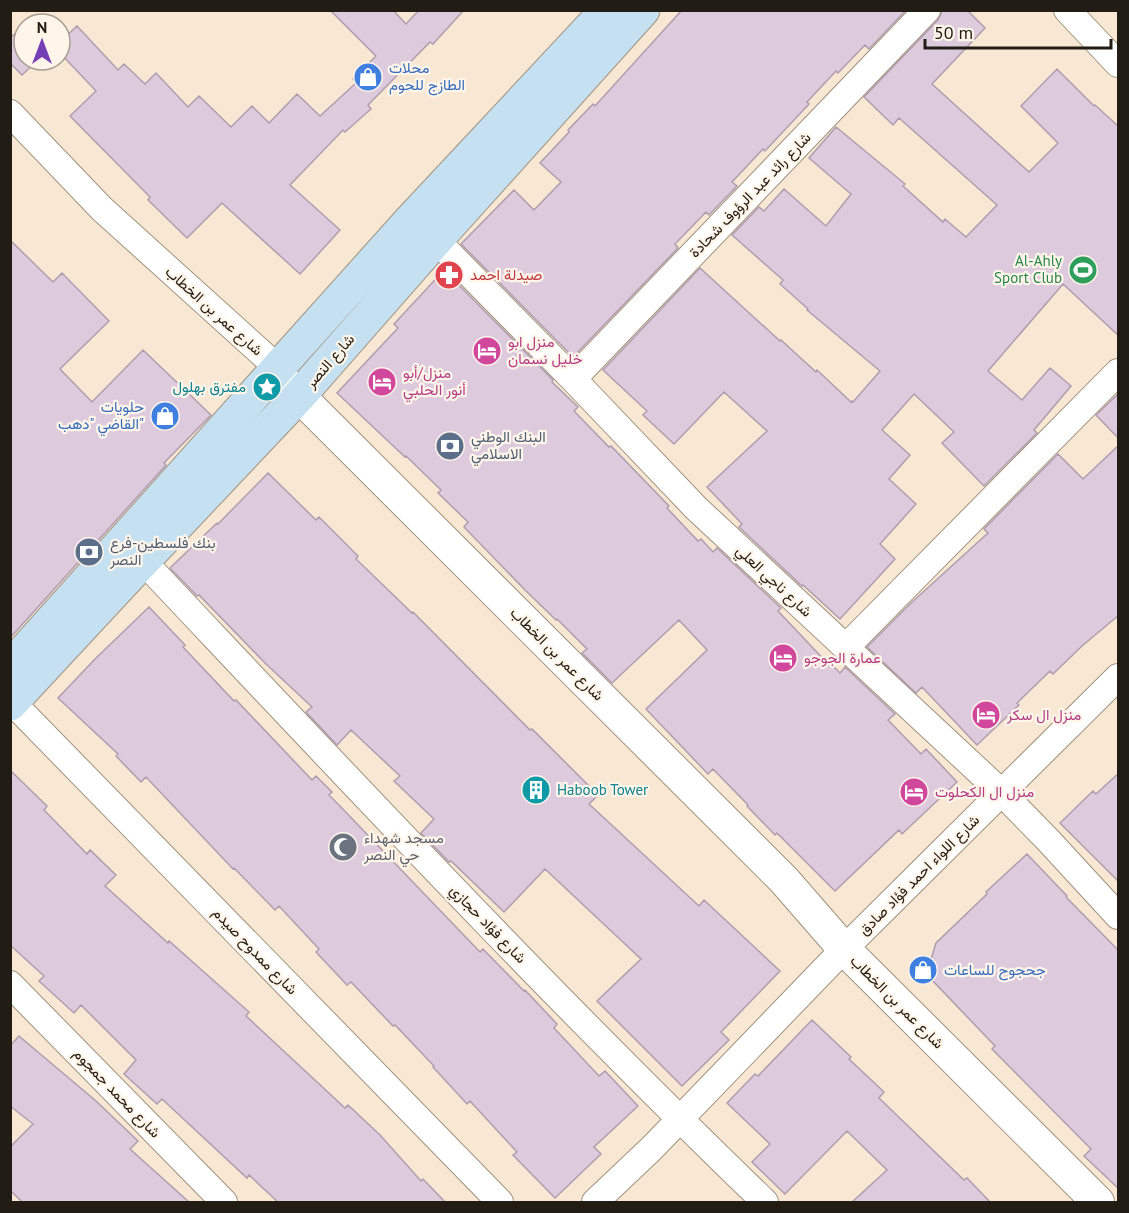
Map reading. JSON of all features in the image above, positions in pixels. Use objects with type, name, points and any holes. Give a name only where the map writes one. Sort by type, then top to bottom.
[{"type":"main road","points":[[10,668],[408,224],[607,10]]},
{"type":"main road","name":"شارع النصر","points":[[11,702],[299,396],[643,10]]},
{"type":"street","name":"شارع رائد عبد الرؤوف شحادة","points":[[573,379],[927,10]]},
{"type":"street","points":[[1067,10],[1119,64]]},
{"type":"street","name":"شارع عمر بن الخطاب","points":[[10,112],[102,209],[278,368],[299,396],[784,880],[844,950],[1098,1203]]},
{"type":"street","name":"شارع ناجي العلي","points":[[436,240],[696,508],[1001,792],[1119,916]]},
{"type":"street","points":[[846,647],[1119,372]]},
{"type":"street","name":"شارع فؤاد حجازي","points":[[143,561],[418,852],[679,1119],[765,1203]]},
{"type":"street","name":"شارع اللواء احمد فؤاد صادق","points":[[595,1203],[652,1148],[1001,792],[1119,677]]},
{"type":"street","name":"شارع ممدوح صيدم","points":[[11,702],[500,1203]]},
{"type":"street","name":"شارع محمد جمجوم","points":[[10,984],[224,1203]]},
{"type":"building","points":[[330,10],[393,10],[406,24],[419,10],[464,10],[433,44],[430,42],[368,105],[371,109],[345,132],[343,130],[290,185],[340,230],[300,274],[222,203],[187,238],[148,200],[150,197],[70,116],[96,91],[72,66],[72,31],[77,26],[118,70],[124,64],[145,84],[156,73],[188,107],[199,96],[231,127],[252,106],[269,123],[297,94],[320,116],[356,83],[353,79],[376,56]]},
{"type":"building","points":[[682,10],[906,10],[869,49],[865,45],[838,73],[836,71],[765,151],[763,149],[732,182],[737,186],[709,215],[706,212],[675,244],[678,248],[573,357],[461,244],[514,190],[534,210],[561,182],[540,163],[569,132],[568,130],[593,104],[595,106]]},
{"type":"building","points":[[942,10],[967,10],[985,28],[932,84],[1029,172],[1058,143],[1021,106],[1057,69],[1119,127],[1119,336],[1063,284],[988,371],[1022,400],[1050,368],[1071,386],[1034,430],[1037,433],[984,486],[942,443],[954,432],[914,394],[882,430],[910,455],[889,479],[916,504],[880,544],[895,559],[840,619],[739,527],[742,524],[707,487],[767,431],[724,392],[674,444],[643,415],[647,411],[603,370],[700,268],[780,341],[853,402],[880,371],[807,310],[780,284],[783,280],[732,235],[759,207],[764,211],[784,189],[826,226],[851,194],[809,158],[836,127],[905,184],[903,186],[943,222],[945,219],[966,237],[997,205],[899,118],[893,125],[864,97],[938,20]]},
{"type":"building","points":[[12,36],[12,65],[10,63],[10,38]]},
{"type":"building","points":[[10,240],[53,282],[62,273],[109,321],[60,369],[92,402],[143,350],[211,415],[164,463],[166,465],[10,638]]},
{"type":"building","points":[[444,270],[553,380],[552,382],[578,407],[574,411],[669,506],[667,508],[698,541],[701,539],[713,552],[717,548],[781,608],[778,611],[830,666],[831,664],[840,673],[845,667],[895,714],[888,720],[921,754],[926,749],[957,782],[902,834],[899,830],[835,891],[777,833],[775,835],[713,769],[708,774],[646,709],[707,650],[679,620],[612,683],[582,653],[587,649],[464,527],[468,522],[438,493],[441,490],[337,393],[398,328],[394,324]]},
{"type":"building","points":[[1119,393],[1119,439],[1096,415]]},
{"type":"building","points":[[1119,445],[1119,615],[1053,674],[1050,671],[1017,703],[1019,705],[977,745],[922,687],[916,693],[867,647],[911,603],[988,533],[984,529],[1058,454],[1083,479]]},
{"type":"building","points":[[268,473],[316,520],[319,517],[358,556],[356,559],[413,612],[598,795],[589,804],[699,906],[704,900],[780,971],[721,1032],[729,1040],[682,1086],[597,1001],[641,959],[545,869],[504,912],[421,833],[434,819],[394,781],[400,776],[351,730],[337,745],[306,712],[312,707],[170,568],[218,524]]},
{"type":"building","points":[[149,607],[185,645],[183,647],[312,780],[316,776],[332,792],[329,795],[480,952],[483,949],[525,990],[557,1024],[554,1028],[599,1076],[605,1071],[638,1106],[594,1147],[601,1154],[555,1198],[513,1155],[517,1152],[470,1101],[467,1104],[434,1066],[351,982],[347,985],[316,952],[319,949],[279,906],[275,910],[146,777],[141,782],[116,756],[118,754],[58,698]]},
{"type":"building","points":[[10,770],[47,806],[44,810],[87,854],[90,850],[116,875],[105,886],[249,1012],[246,1016],[345,1108],[348,1105],[380,1135],[421,1181],[423,1179],[446,1203],[279,1203],[249,1175],[247,1178],[162,1099],[157,1104],[124,1074],[136,1060],[81,1005],[74,1013],[39,981],[44,976],[10,945]]},
{"type":"building","points":[[1119,773],[1119,882],[1060,823],[1093,791],[1096,794]]},
{"type":"building","points":[[1027,854],[1119,951],[1119,1189],[1084,1156],[1091,1149],[992,1049],[995,1046],[933,981],[929,966],[936,943]]},
{"type":"building","points":[[812,1020],[884,1092],[879,1098],[964,1180],[967,1178],[991,1203],[851,1203],[887,1170],[847,1131],[785,1194],[752,1162],[770,1144],[727,1103],[755,1074],[758,1076]]},
{"type":"building","points":[[19,1036],[96,1101],[138,1141],[130,1149],[190,1203],[23,1203],[10,1190],[10,1147],[33,1124],[10,1106],[10,1046]]},
{"type":"place","name":"محلات الطازج للحوم","points":[[368,77]]},
{"type":"place","name":"Al-Ahly Sport Club","points":[[1083,270]]},
{"type":"place","name":"صيدلة احمد","points":[[449,275]]},
{"type":"place","name":"منزل ابو خليل نسمان","points":[[487,351]]},
{"type":"place","name":"منزل/أبو أنور الحلبي","points":[[382,382]]},
{"type":"place","name":"مفترق بهلول","points":[[267,387]]},
{"type":"place","name":"حلويات القاضي \"دهب\"","points":[[165,416]]},
{"type":"place","name":"البنك الوطني الاسلامي","points":[[450,446]]},
{"type":"place","name":"بنك فلسطين-فرع النصر","points":[[89,552]]},
{"type":"place","name":"عمارة الجوجو","points":[[783,658]]},
{"type":"place","name":"منزل ال سكر","points":[[986,715]]},
{"type":"place","name":"Haboob Tower","points":[[536,790]]},
{"type":"place","name":"منزل ال الكحلوت","points":[[914,792]]},
{"type":"place","name":"مسجد شهداء حي النصر","points":[[343,847]]},
{"type":"place","name":"جحجوح للساعات","points":[[923,970]]}]
